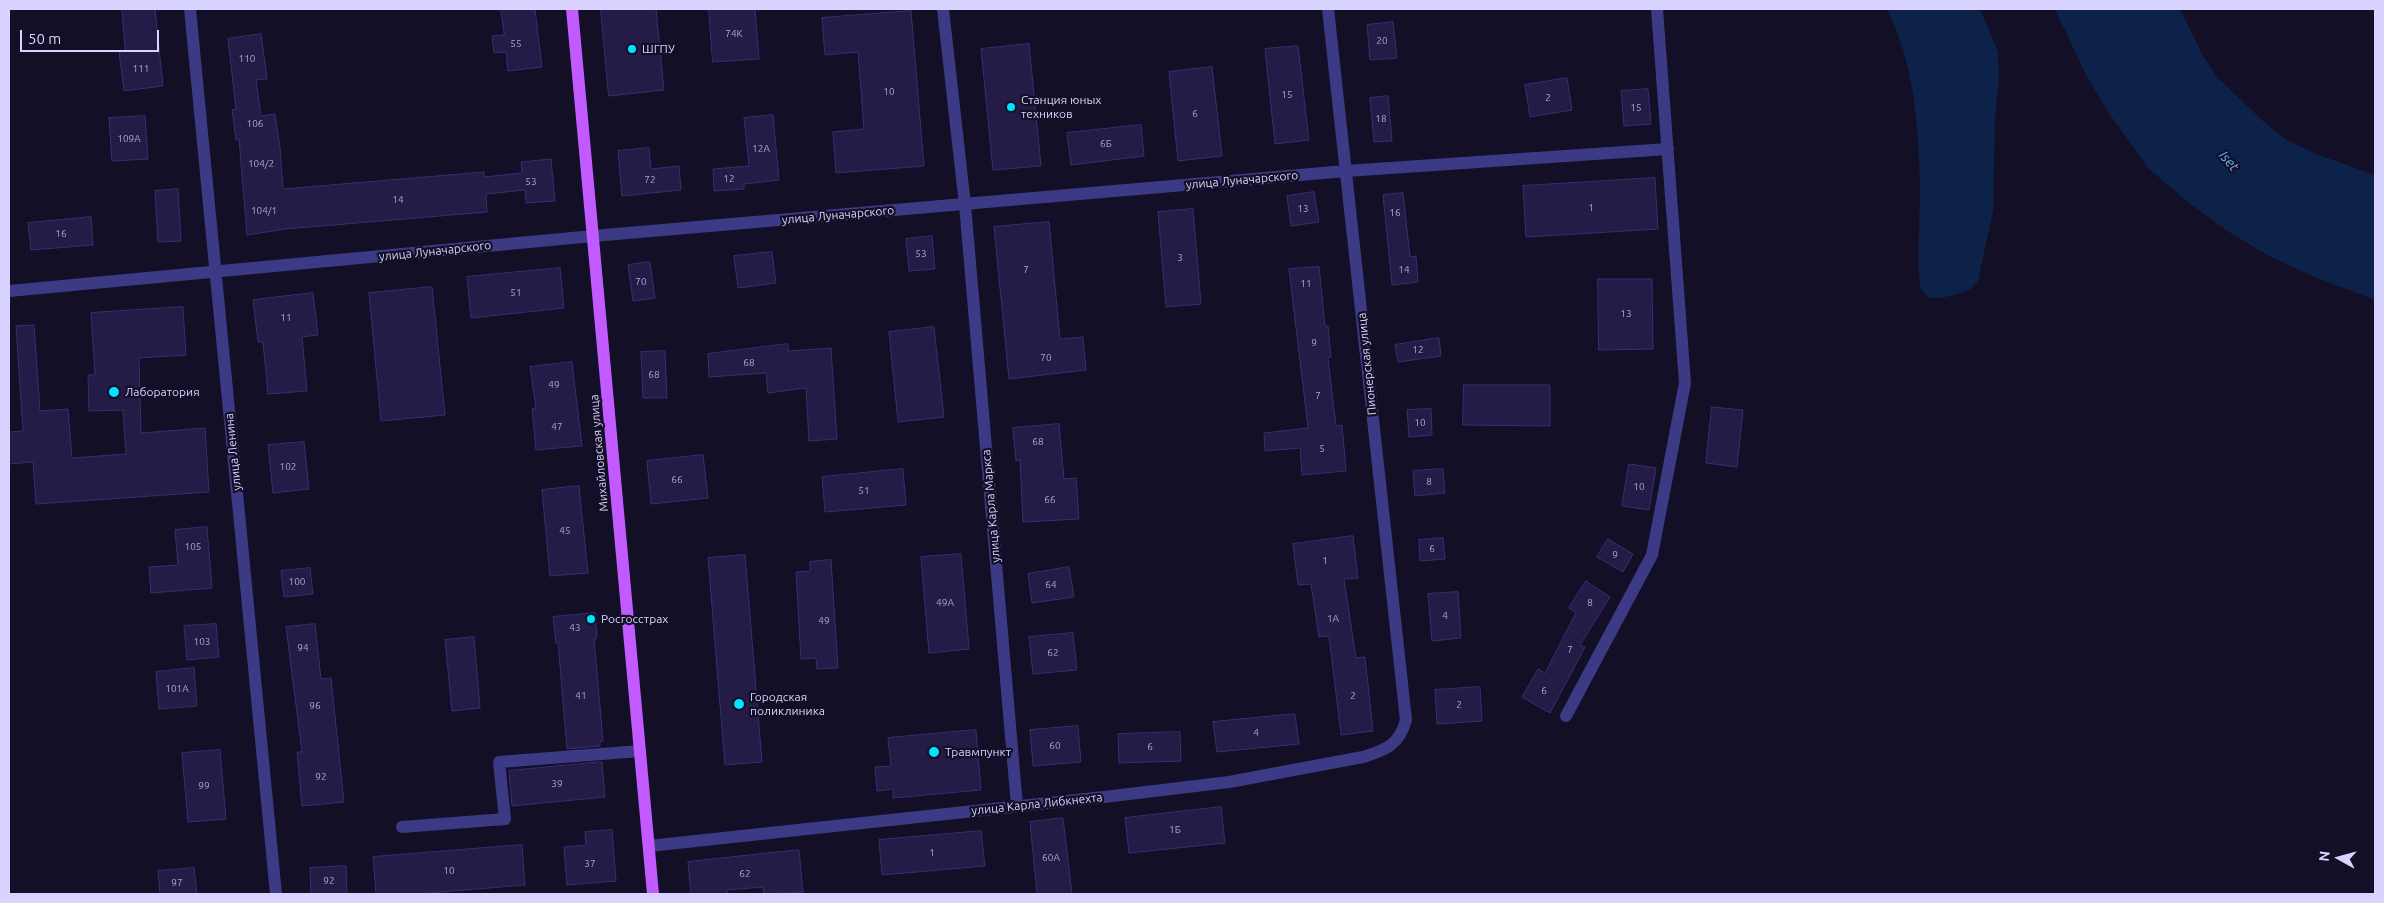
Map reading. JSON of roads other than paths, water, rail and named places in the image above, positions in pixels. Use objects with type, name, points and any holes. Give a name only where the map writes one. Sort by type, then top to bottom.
[{"type":"main road","name":"Михайловская улица","points":[[572,9],[653,894]]},
{"type":"street","name":"улица Ленина","points":[[190,9],[276,894]]},
{"type":"street","name":"улица Карла Маркса","points":[[943,9],[965,205],[1017,806]]},
{"type":"street","name":"Пионерская улица","points":[[1328,9],[1406,720]]},
{"type":"street","points":[[1566,716],[1652,555],[1685,383],[1658,9]]},
{"type":"street","name":"улица Луначарского","points":[[9,291],[593,236],[1346,171],[1668,150]]},
{"type":"street","name":"улица Карла Либкнехта","points":[[649,846],[1229,782],[1363,757],[1380,752],[1394,743],[1402,734],[1406,720]]},
{"type":"street","points":[[402,827],[506,819],[499,762],[640,751]]},
{"type":"water","points":[[1887,9],[1980,9],[1998,52],[1999,78],[1995,118],[1993,211],[1978,281],[1970,289],[1942,298],[1929,298],[1920,288],[1920,188],[1916,119],[1909,73],[1896,29]]},
{"type":"water","name":"Iset","points":[[2055,9],[2180,9],[2203,56],[2217,77],[2264,122],[2285,139],[2316,154],[2375,175],[2375,300],[2312,276],[2269,256],[2229,232],[2189,203],[2149,169],[2108,112],[2085,73]]},
{"type":"place","name":"ШГПУ","points":[[632,49]]},
{"type":"place","name":"Станция юных техников","points":[[1011,107]]},
{"type":"place","name":"Лаборатория","points":[[114,392]]},
{"type":"place","name":"Росгосстрах","points":[[591,619]]},
{"type":"place","name":"Городская поликлиника","points":[[739,704]]},
{"type":"place","name":"Травмпункт","points":[[934,752]]}]
